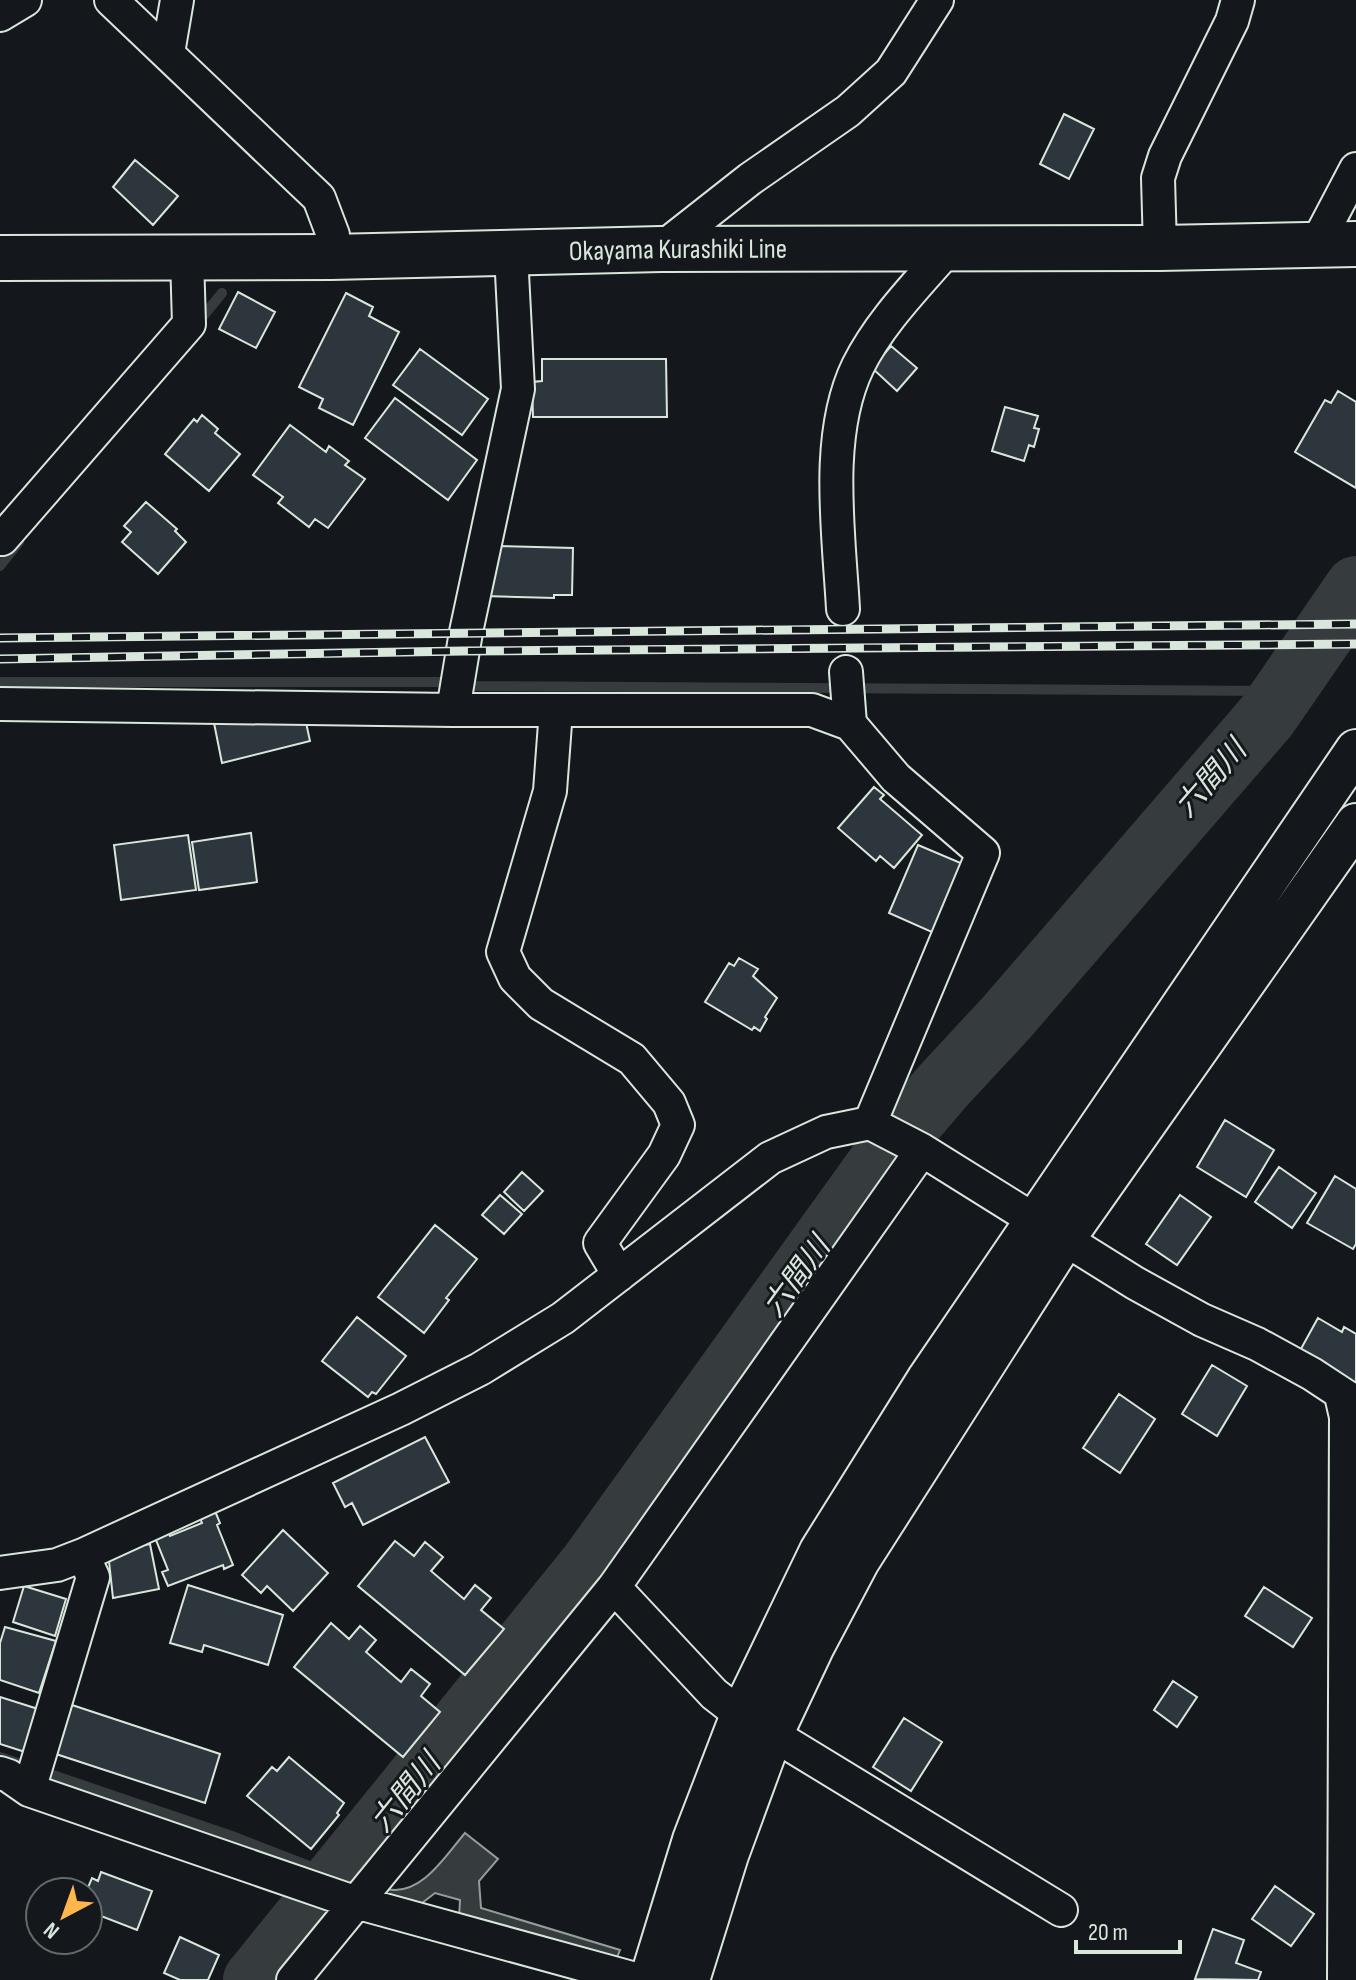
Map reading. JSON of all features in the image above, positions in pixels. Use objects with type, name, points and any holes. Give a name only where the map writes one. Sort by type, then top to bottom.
[{"type":"main road","name":"Okayama Kurashiki Line","points":[[0,258],[331,257],[661,249],[1336,245]]},
{"type":"street","points":[[111,0],[319,198],[333,235],[331,257]]},
{"type":"street","points":[[168,53],[177,0]]},
{"type":"street","points":[[661,249],[750,179],[848,111],[891,72],[937,0]]},
{"type":"street","points":[[1160,248],[1158,178],[1165,156],[1232,21],[1238,0]]},
{"type":"street","points":[[1336,245],[1356,169]]},
{"type":"street","points":[[843,609],[836,481],[843,416],[858,367],[892,314],[948,249]]},
{"type":"street","points":[[456,692],[518,389],[511,254]]},
{"type":"street","points":[[0,538],[189,324],[187,257]]},
{"type":"street","points":[[0,704],[456,692],[556,710],[812,710],[848,693],[896,778],[983,853],[877,1126]]},
{"type":"street","points":[[556,710],[550,791],[503,952],[515,978],[541,1004],[632,1059],[669,1103],[678,1125],[664,1155],[600,1243],[619,1275]]},
{"type":"street","points":[[1050,1229],[1356,750]]},
{"type":"street","points":[[689,1980],[728,1855],[757,1725],[820,1551],[927,1380],[1050,1229],[1356,824]]},
{"type":"street","points":[[0,1573],[57,1565],[83,1555],[401,1409],[480,1369],[563,1318],[770,1158],[826,1132],[877,1126],[918,1147],[1135,1283],[1202,1320],[1257,1344],[1312,1374],[1349,1399],[1346,1417],[1344,1980]]},
{"type":"street","points":[[293,1980],[352,1901],[614,1587],[918,1147]]},
{"type":"street","points":[[32,1777],[93,1577],[83,1555]]},
{"type":"street","points":[[614,1587],[714,1694],[757,1725],[1061,1910]]},
{"type":"street","points":[[650,1980],[693,1840],[757,1725]]},
{"type":"street","points":[[0,1773],[32,1777],[352,1901],[639,1980]]},
{"type":"shaded area","points":[[465,1833],[498,1859],[479,1881],[481,1908],[620,1950],[614,1965],[459,1919],[460,1900],[435,1893],[413,1910],[380,1901],[387,1889],[399,1890],[422,1881]]},
{"type":"building","points":[[1064,114],[1094,129],[1069,179],[1040,164]]},
{"type":"building","points":[[135,160],[178,196],[153,225],[113,187]]},
{"type":"building","points":[[238,292],[275,312],[256,348],[219,329]]},
{"type":"building","points":[[346,293],[373,307],[369,316],[399,332],[353,425],[319,408],[323,399],[299,387]]},
{"type":"building","points":[[891,346],[917,368],[897,391],[872,368]]},
{"type":"building","points":[[420,349],[488,399],[462,435],[393,385]]},
{"type":"building","points":[[542,359],[666,359],[667,417],[533,417],[532,382],[542,381]]},
{"type":"building","points":[[1338,391],[1356,402],[1356,488],[1295,452],[1325,400],[1331,403]]},
{"type":"building","points":[[395,398],[477,460],[448,500],[365,438]]},
{"type":"building","points":[[1005,407],[1038,416],[1034,428],[1039,429],[1034,447],[1029,445],[1024,461],[992,451]]},
{"type":"building","points":[[202,415],[218,429],[215,433],[240,454],[209,491],[165,454],[194,419],[197,422]]},
{"type":"building","points":[[290,425],[326,452],[329,446],[349,461],[345,465],[365,479],[328,528],[315,519],[309,527],[278,503],[283,497],[253,475]]},
{"type":"building","points":[[146,502],[177,529],[175,531],[186,542],[158,574],[122,542],[131,532],[124,526]]},
{"type":"building","points":[[496,546],[573,548],[572,595],[554,595],[554,598],[484,596],[485,572],[496,573]]},
{"type":"building","points":[[265,712],[304,713],[310,741],[222,763],[214,723]]},
{"type":"building","points":[[874,787],[884,795],[880,799],[922,835],[894,868],[880,856],[876,861],[838,828]]},
{"type":"building","points":[[251,833],[257,882],[199,890],[192,842]]},
{"type":"building","points":[[188,835],[196,890],[121,900],[114,845]]},
{"type":"building","points":[[918,845],[963,864],[934,933],[889,913]]},
{"type":"building","points":[[739,958],[758,969],[753,976],[777,998],[760,1031],[754,1027],[752,1030],[705,1002],[729,963],[734,966]]},
{"type":"building","points":[[1225,1120],[1274,1150],[1246,1197],[1197,1167]]},
{"type":"building","points":[[1279,1167],[1316,1193],[1292,1228],[1255,1202]]},
{"type":"building","points":[[522,1172],[543,1191],[524,1211],[504,1192]]},
{"type":"building","points":[[1335,1176],[1356,1189],[1356,1244],[1353,1249],[1307,1223]]},
{"type":"building","points":[[500,1195],[522,1214],[504,1234],[482,1215]]},
{"type":"building","points":[[1180,1195],[1211,1217],[1177,1265],[1146,1244]]},
{"type":"building","points":[[435,1225],[477,1259],[446,1298],[449,1300],[424,1333],[378,1297]]},
{"type":"building","points":[[357,1317],[406,1356],[376,1394],[372,1392],[368,1397],[322,1361]]},
{"type":"building","points":[[1318,1318],[1342,1332],[1344,1327],[1356,1334],[1356,1387],[1297,1356]]},
{"type":"building","points":[[1212,1365],[1247,1386],[1217,1436],[1182,1414]]},
{"type":"building","points":[[1119,1394],[1155,1419],[1120,1473],[1083,1448]]},
{"type":"building","points":[[425,1437],[449,1482],[363,1525],[352,1503],[345,1507],[333,1483]]},
{"type":"building","points":[[215,1511],[220,1523],[217,1525],[233,1565],[224,1569],[223,1565],[168,1586],[162,1572],[168,1570],[154,1535],[168,1530],[170,1536],[202,1523],[200,1518]]},
{"type":"building","points":[[283,1530],[328,1573],[293,1611],[267,1586],[261,1593],[242,1575]]},
{"type":"building","points":[[395,1541],[414,1556],[425,1542],[443,1557],[431,1571],[464,1599],[475,1585],[491,1598],[481,1610],[504,1629],[465,1675],[358,1586]]},
{"type":"building","points":[[150,1544],[159,1589],[113,1598],[108,1552]]},
{"type":"building","points":[[188,1585],[283,1615],[268,1665],[204,1645],[202,1652],[170,1643]]},
{"type":"building","points":[[24,1586],[66,1599],[55,1636],[13,1622]]},
{"type":"building","points":[[1264,1587],[1312,1618],[1293,1647],[1245,1616]]},
{"type":"building","points":[[331,1623],[349,1639],[360,1626],[376,1640],[366,1652],[401,1682],[411,1669],[430,1684],[421,1696],[440,1712],[403,1757],[294,1667]]},
{"type":"building","points":[[5,1627],[56,1641],[39,1693],[0,1680],[0,1643]]},
{"type":"building","points":[[1173,1681],[1197,1697],[1177,1727],[1154,1710]]},
{"type":"building","points":[[0,1697],[38,1709],[25,1752],[0,1744]]},
{"type":"building","points":[[72,1705],[220,1754],[205,1803],[56,1754]]},
{"type":"building","points":[[904,1718],[942,1742],[911,1791],[873,1767]]},
{"type":"building","points":[[289,1757],[344,1803],[337,1813],[339,1815],[311,1849],[247,1796],[272,1767],[277,1771]]},
{"type":"building","points":[[101,1872],[152,1891],[137,1930],[104,1917],[104,1876],[100,1876]]},
{"type":"building","points":[[1275,1886],[1314,1914],[1291,1946],[1252,1919]]},
{"type":"building","points":[[1213,1929],[1244,1940],[1236,1963],[1261,1972],[1258,1980],[1195,1979]]},
{"type":"building","points":[[180,1937],[219,1955],[208,1980],[180,1980],[164,1973]]},
{"type":"waterway","points":[[196,325],[222,293]]},
{"type":"waterway","points":[[0,566],[19,542]]},
{"type":"waterway","name":"六間川","points":[[254,1980],[590,1565],[886,1153],[1267,716],[1356,587]]},
{"type":"waterway","points":[[0,682],[443,682],[474,686],[1284,691]]},
{"type":"waterway","points":[[0,1757],[229,1835],[358,1885]]},
{"type":"railway","points":[[0,638],[1356,624]]},
{"type":"railway","points":[[0,659],[464,651],[1356,644]]}]
